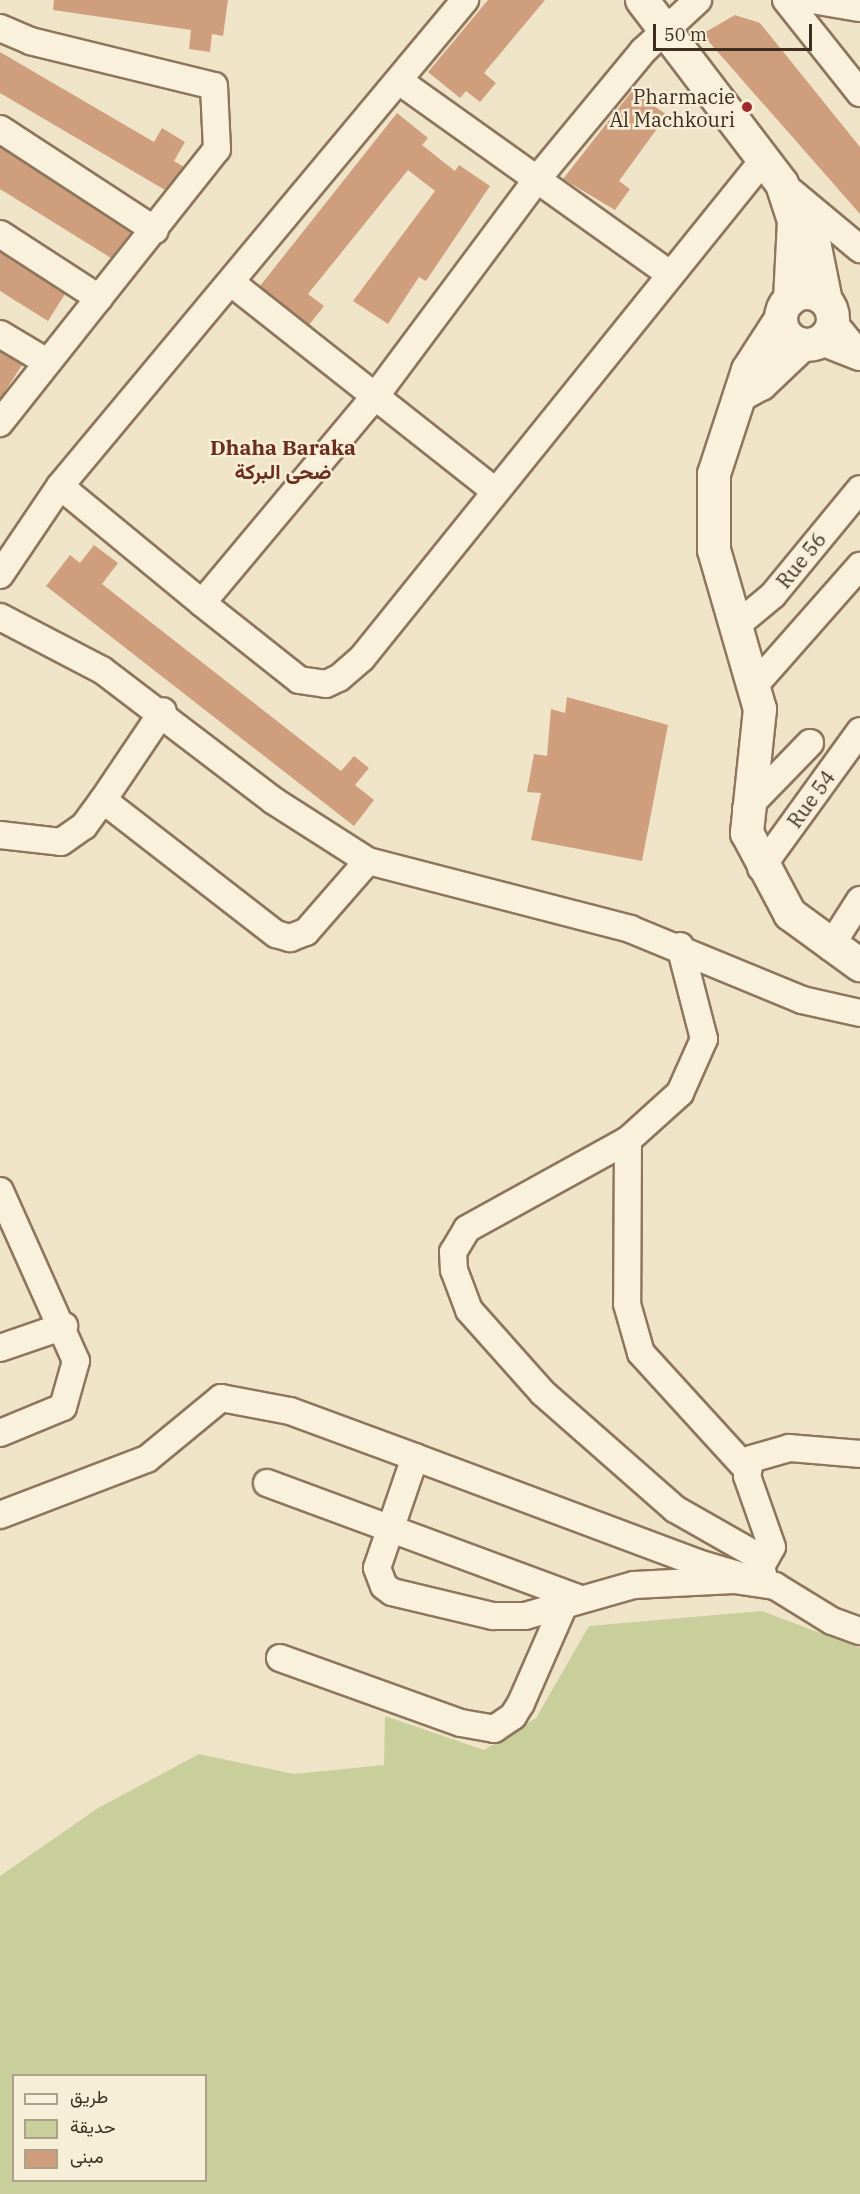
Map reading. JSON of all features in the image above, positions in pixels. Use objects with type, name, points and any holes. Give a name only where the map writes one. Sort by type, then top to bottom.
[{"type":"street","points":[[0,575],[60,486],[233,284],[465,0]]},
{"type":"street","points":[[642,0],[667,27],[765,158],[782,184],[794,220],[815,247],[820,327],[761,384],[740,395]]},
{"type":"street","points":[[202,603],[377,394],[538,178],[667,27],[698,0]]},
{"type":"street","points":[[786,0],[860,93]]},
{"type":"street","points":[[812,0],[860,8]]},
{"type":"street","points":[[0,28],[30,41],[214,86],[216,156],[47,362],[0,423]]},
{"type":"street","points":[[399,81],[670,274]]},
{"type":"street","points":[[0,129],[155,230]]},
{"type":"street","points":[[60,486],[299,680],[326,684],[362,658],[494,490],[765,158]]},
{"type":"street","points":[[782,184],[860,249]]},
{"type":"street","points":[[794,220],[784,331],[820,327]]},
{"type":"street","points":[[0,234],[99,298]]},
{"type":"street","points":[[233,284],[377,394],[494,490]]},
{"type":"street","points":[[860,356],[820,327],[806,293],[786,309],[758,352],[740,395],[714,474],[712,512],[714,550],[755,684],[760,727],[746,809],[747,833],[761,868],[790,914],[830,947],[860,965]]},
{"type":"street","points":[[0,334],[47,362]]},
{"type":"street","name":"Rue 56","points":[[736,625],[773,595],[860,489]]},
{"type":"street","points":[[755,684],[860,566]]},
{"type":"street","points":[[0,617],[102,670],[163,711],[274,801],[368,861],[680,946],[792,996],[860,1013]]},
{"type":"street","points":[[1,832],[61,842],[84,826],[163,711]]},
{"type":"street","name":"Rue 54","points":[[761,868],[860,731]]},
{"type":"street","points":[[746,809],[810,743]]},
{"type":"street","points":[[103,800],[283,937],[306,932],[368,861]]},
{"type":"street","points":[[830,947],[860,900]]},
{"type":"street","points":[[680,946],[703,1025],[700,1057],[665,1112],[628,1140],[467,1229],[453,1252],[456,1286],[469,1310],[514,1364],[588,1437],[675,1509],[768,1577],[832,1621],[860,1630]]},
{"type":"street","points":[[628,1140],[627,1304],[641,1353],[746,1468],[772,1547],[768,1577]]},
{"type":"street","points":[[0,1191],[11,1242],[64,1326],[76,1361],[69,1397],[51,1416],[0,1433]]},
{"type":"street","points":[[0,1348],[64,1326]]},
{"type":"street","points":[[0,1515],[147,1459],[221,1398],[234,1397],[415,1456],[768,1577]]},
{"type":"street","points":[[746,1468],[757,1454],[789,1448],[860,1454]]},
{"type":"street","points":[[415,1456],[377,1568],[384,1586],[392,1592],[493,1616],[525,1616],[572,1602],[690,1580],[768,1577]]},
{"type":"street","points":[[267,1484],[572,1602]]},
{"type":"street","points":[[280,1658],[461,1723],[494,1729],[513,1716],[572,1602]]},
{"type":"green space","points":[[762,1611],[860,1648],[860,2194],[0,2194],[0,1876],[98,1808],[199,1754],[294,1774],[384,1765],[385,1716],[484,1750],[536,1718],[589,1626]]},
{"type":"building","points":[[54,0],[228,0],[223,36],[212,34],[210,52],[189,49],[191,30],[53,10]]},
{"type":"building","points":[[488,0],[545,0],[484,73],[496,83],[480,102],[466,91],[460,98],[428,72]]},
{"type":"building","points":[[735,15],[760,23],[860,147],[860,214],[702,34]]},
{"type":"building","points":[[0,52],[154,142],[162,128],[185,142],[174,161],[184,167],[165,190],[0,93]]},
{"type":"building","points":[[632,91],[667,115],[619,181],[630,189],[615,210],[563,179]]},
{"type":"building","points":[[397,113],[428,138],[422,145],[455,171],[459,165],[490,186],[426,281],[419,277],[388,324],[353,301],[435,191],[408,170],[308,294],[324,306],[309,325],[260,286]]},
{"type":"building","points":[[0,147],[131,232],[111,258],[0,189]]},
{"type":"building","points":[[0,252],[65,294],[48,321],[0,291]]},
{"type":"building","points":[[0,351],[22,365],[0,399]]},
{"type":"building","points":[[94,545],[118,563],[102,584],[341,771],[354,756],[369,768],[355,785],[374,800],[354,826],[46,586],[70,555],[80,563]]},
{"type":"building","points":[[567,697],[668,725],[642,861],[531,840],[541,793],[527,792],[534,754],[547,756],[551,709],[565,713]]},
{"type":"place","name":"Pharmacie Al Machkouri","points":[[747,107]]},
{"type":"district","name":"Dhaha Baraka ضحى البركة","points":[[283,459]]}]
